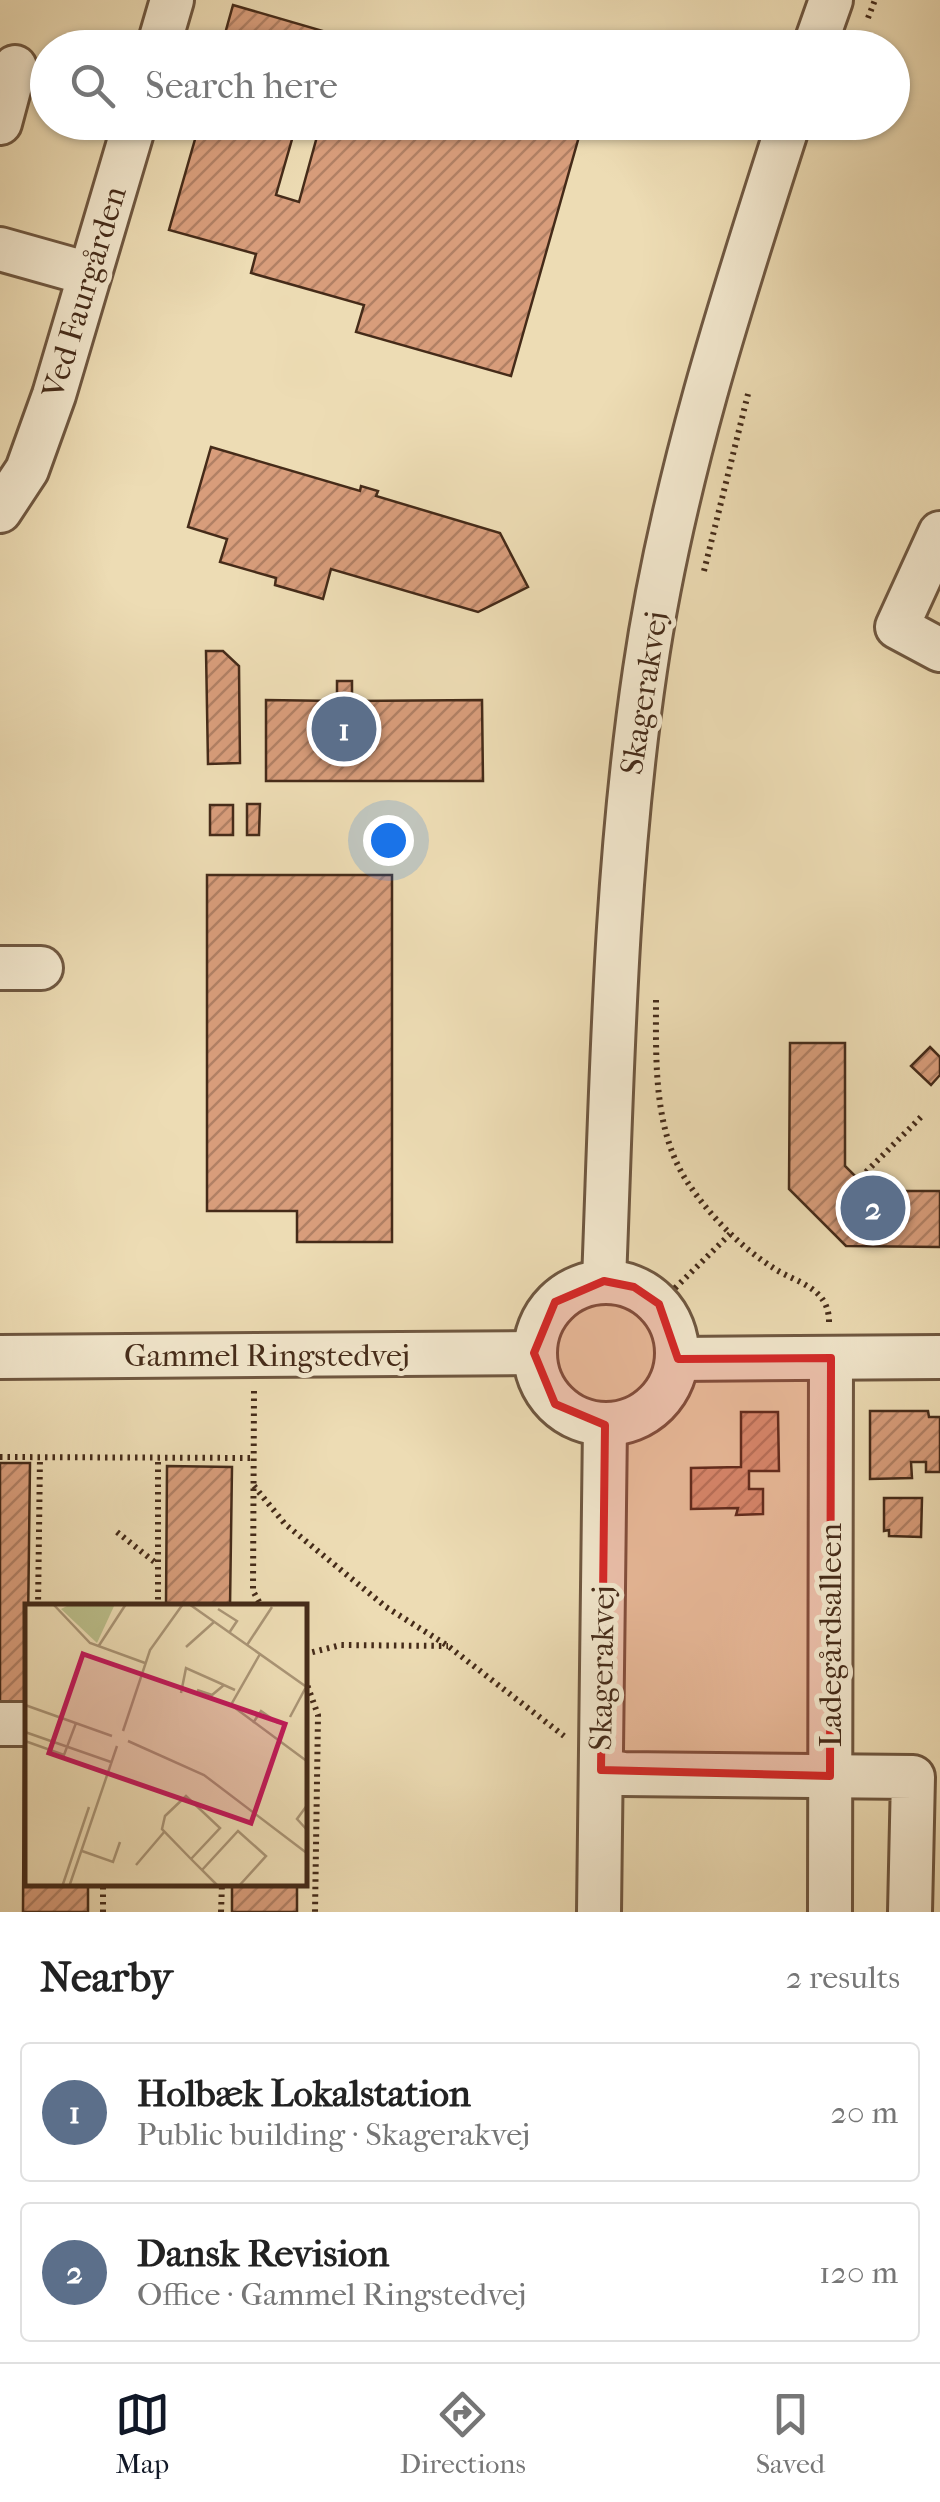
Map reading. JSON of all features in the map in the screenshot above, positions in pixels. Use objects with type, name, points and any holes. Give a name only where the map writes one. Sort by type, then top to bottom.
[{"type":"street","points":[[163,30],[172,0]]},
{"type":"street","points":[[820,30],[831,0]]},
{"type":"street","points":[[0,123],[15,67]]},
{"type":"street","name":"Ved Faurgården","points":[[0,511],[27,470],[130,140]]},
{"type":"street","name":"Skagerakvej","points":[[604,1281],[617,940],[627,804],[645,666],[704,400],[783,140]]},
{"type":"street","points":[[8,261],[89,274]]},
{"type":"street","points":[[940,533],[897,627],[940,650]]},
{"type":"street","points":[[604,1281],[634,1287],[659,1304],[674,1330],[678,1359],[670,1385],[654,1406],[632,1420],[605,1425],[578,1419],[555,1404],[540,1380],[534,1352],[540,1326],[555,1302],[578,1287],[604,1281]]},
{"type":"street","name":"Gammel Ringstedvej","points":[[0,1357],[534,1352]]},
{"type":"street","points":[[678,1359],[940,1357]]},
{"type":"street","name":"Ladegårdsalleen","points":[[830,1912],[831,1358]]},
{"type":"street","name":"Skagerakvej","points":[[599,1912],[605,1425]]},
{"type":"street","points":[[601,1753],[624,1774],[912,1777],[910,1912]]},
{"type":"path","points":[[702,583],[749,390]]},
{"type":"path","points":[[656,997],[660,1107],[671,1149],[689,1186],[730,1234],[770,1266],[817,1293],[829,1310],[831,1358]]},
{"type":"path","points":[[866,1172],[924,1115]]},
{"type":"path","points":[[659,1304],[730,1234]]},
{"type":"path","points":[[251,1604],[254,1355]]},
{"type":"path","points":[[0,1457],[254,1458]]},
{"type":"path","points":[[38,1604],[40,1458]]},
{"type":"path","points":[[158,1458],[158,1604]]},
{"type":"path","points":[[254,1486],[286,1524],[386,1606],[448,1646],[560,1736],[601,1753]]},
{"type":"path","points":[[116,1532],[158,1565]]},
{"type":"path","points":[[253,1591],[260,1604]]},
{"type":"path","points":[[308,1653],[342,1645],[448,1646]]},
{"type":"path","points":[[308,1687],[318,1715],[315,1912]]},
{"type":"highlighted area","points":[[604,1281],[634,1287],[659,1304],[678,1359],[831,1358],[830,1776],[601,1770],[605,1425],[555,1404],[534,1353],[555,1302]]},
{"type":"building","points":[[233,5],[320,30],[226,30]]},
{"type":"building","points":[[195,140],[292,140],[276,195],[299,202],[316,140],[578,140],[511,376],[356,332],[364,305],[251,273],[256,254],[169,230]]},
{"type":"building","points":[[211,447],[360,491],[361,486],[378,491],[376,496],[500,533],[528,587],[478,612],[331,569],[323,599],[275,585],[276,578],[220,562],[227,539],[188,527]]},
{"type":"building","points":[[206,651],[223,651],[239,666],[240,763],[208,764]]},
{"type":"building","points":[[337,681],[352,681],[352,701],[482,700],[483,781],[266,781],[266,700],[337,701]]},
{"type":"building","points":[[247,804],[260,804],[259,835],[247,835]]},
{"type":"building","points":[[210,805],[233,805],[233,835],[210,835]]},
{"type":"building","points":[[207,875],[392,875],[392,1242],[297,1242],[297,1211],[207,1211]]},
{"type":"building","points":[[790,1043],[845,1043],[845,1166],[870,1191],[940,1191],[940,1247],[846,1246],[789,1189]]},
{"type":"building","points":[[930,1047],[940,1057],[940,1075],[931,1085],[911,1066]]},
{"type":"building","points":[[870,1411],[928,1411],[929,1417],[940,1417],[940,1472],[926,1472],[926,1462],[911,1462],[912,1478],[870,1479]]},
{"type":"building","points":[[741,1412],[778,1412],[779,1471],[749,1471],[749,1489],[763,1489],[763,1514],[736,1515],[738,1508],[691,1509],[691,1468],[741,1467]]},
{"type":"building","points":[[0,1463],[30,1463],[25,1709],[0,1709]]},
{"type":"building","points":[[167,1466],[232,1467],[230,1604],[166,1604]]},
{"type":"building","points":[[884,1498],[922,1498],[921,1537],[889,1536],[889,1530],[884,1531]]},
{"type":"building","points":[[24,1741],[25,1887],[88,1887],[88,1912],[23,1912]]},
{"type":"building","points":[[232,1887],[297,1887],[297,1912],[232,1912]]},
{"type":"place","name":"Holbæk Lokalstation","points":[[344,729]]},
{"type":"place","name":"Dansk Revision","points":[[873,1208]]}]
